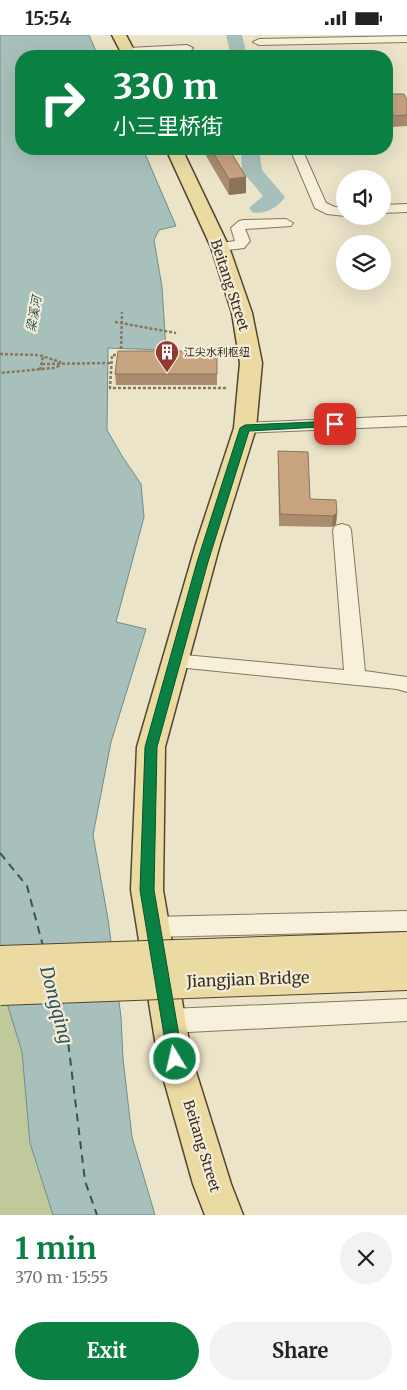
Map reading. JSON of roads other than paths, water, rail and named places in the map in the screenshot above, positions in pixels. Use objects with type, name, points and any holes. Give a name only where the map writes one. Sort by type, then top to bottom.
[{"type":"main road","points":[[119,35],[127,50]]},
{"type":"main road","name":"Beitang Street","points":[[177,155],[220,247],[242,313],[251,363],[245,428],[208,544],[151,747],[147,890],[175,1059],[212,1184],[224,1215]]},
{"type":"main road","name":"Jiangjian Bridge","points":[[0,963],[407,949]]},
{"type":"main road","name":"Jiangjian Bridge","points":[[0,988],[407,973]]},
{"type":"street","points":[[258,39],[407,39]]},
{"type":"street","points":[[175,50],[187,49]]},
{"type":"street","points":[[299,155],[320,205],[336,211]]},
{"type":"street","points":[[391,209],[407,208]]},
{"type":"street","points":[[220,247],[239,245],[243,241],[238,228],[244,224],[286,223]]},
{"type":"street","points":[[245,428],[407,421]]},
{"type":"street","points":[[342,530],[355,679]]},
{"type":"street","points":[[174,661],[407,685]]},
{"type":"street","points":[[153,927],[407,921]]},
{"type":"street","points":[[169,1021],[407,1010]]},
{"type":"water","points":[[0,35],[89,35],[95,50],[15,50],[15,155],[146,155],[176,226],[159,230],[154,240],[162,287],[166,350],[108,348],[107,430],[141,484],[144,517],[116,622],[146,629],[111,742],[93,835],[108,919],[121,1017],[123,1059],[132,1137],[155,1215],[53,1215],[30,1143],[22,1052],[0,980]]},
{"type":"waterway","points":[[234,35],[238,50]]},
{"type":"waterway","points":[[251,155],[252,171],[275,197],[259,208]]},
{"type":"place","name":"江尖水利枢纽","points":[[167,373]]},
{"type":"water label","name":"梁溪河","points":[[34,314]]},
{"type":"water label","name":"Dongqing","points":[[56,1005]]}]
